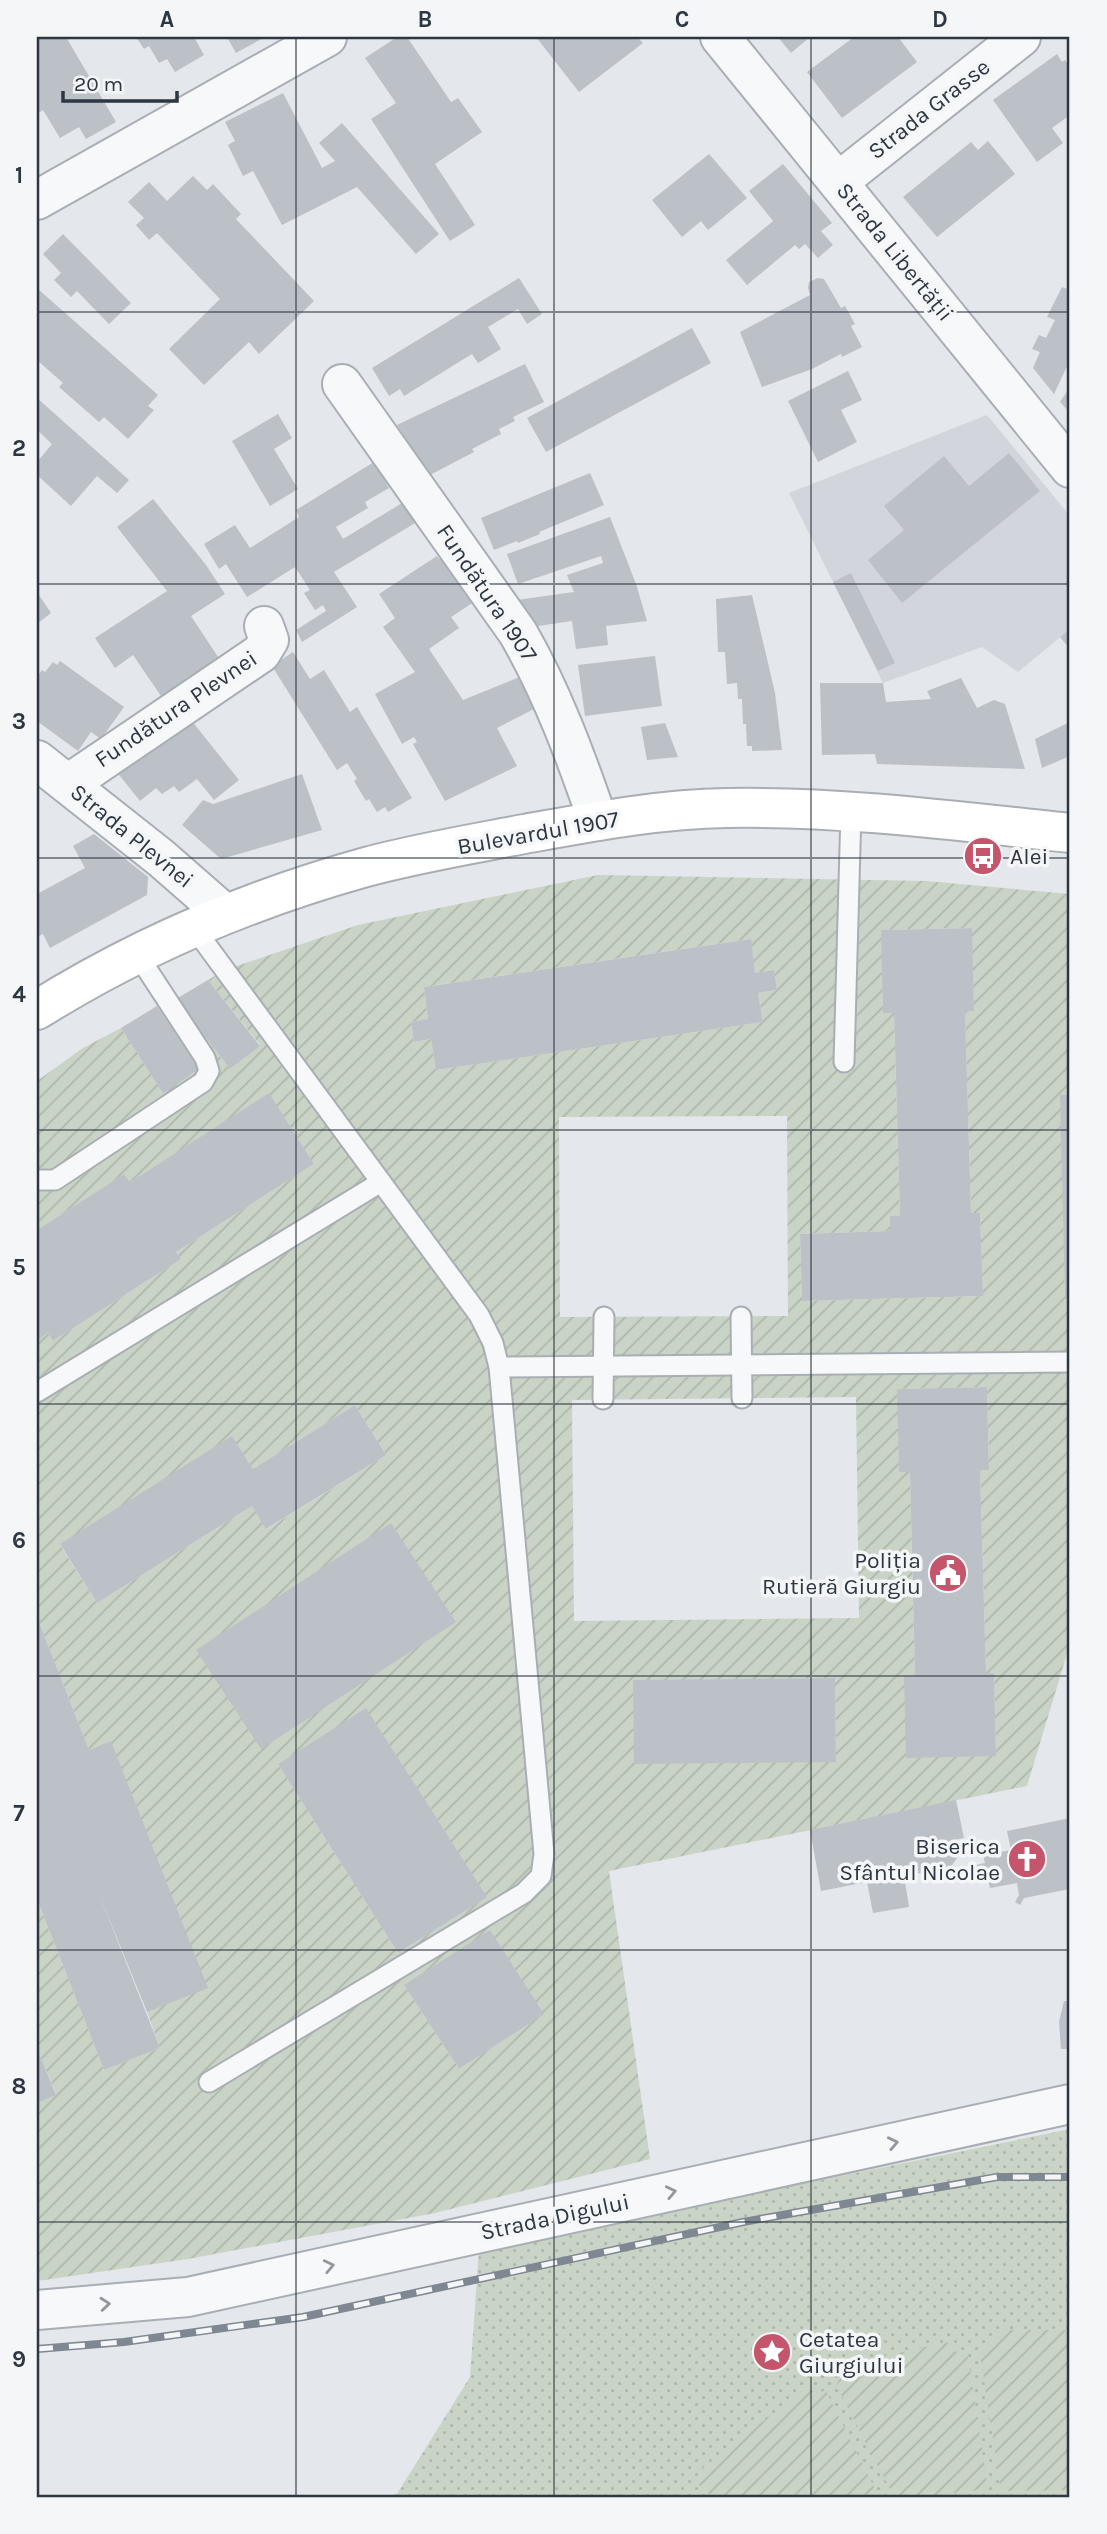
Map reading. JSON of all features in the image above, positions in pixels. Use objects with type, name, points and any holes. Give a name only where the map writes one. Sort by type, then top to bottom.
[{"type":"main road","name":"Bulevardul 1907","points":[[37,1010],[80,983],[209,921],[366,867],[438,850],[597,821],[724,808],[851,811],[1070,833]]},
{"type":"street","points":[[37,200],[327,37]]},
{"type":"street","name":"Strada Libertății","points":[[720,37],[1070,468]]},
{"type":"street","name":"Strada Grasse","points":[[838,182],[1021,37]]},
{"type":"street","name":"Fundătura 1907","points":[[342,384],[518,633],[545,685],[584,781],[597,821]]},
{"type":"street","name":"Fundătura Plevnei","points":[[68,784],[261,653],[269,640],[264,626]]},
{"type":"street","name":"Strada Plevnei","points":[[37,760],[192,884],[209,921]]},
{"type":"street","name":"Strada Digului","points":[[37,2310],[188,2297],[1070,2104]]},
{"type":"lane","points":[[845,1062],[851,811]]},
{"type":"lane","points":[[209,921],[381,1182],[479,1315],[493,1343],[499,1367],[544,1854],[541,1875],[524,1892],[209,2082]]},
{"type":"lane","points":[[37,1180],[55,1180],[203,1082],[209,1071],[205,1058],[137,954]]},
{"type":"lane","points":[[37,1392],[381,1182]]},
{"type":"lane","points":[[603,1399],[604,1317]]},
{"type":"lane","points":[[741,1317],[742,1398]]},
{"type":"lane","points":[[499,1367],[1070,1362]]},
{"type":"shaded area","points":[[987,415],[1070,516],[1070,629],[1018,672],[982,647],[883,683],[789,493]]},
{"type":"green space","points":[[598,875],[926,881],[1070,894],[1070,1095],[1061,1095],[1065,1299],[1070,1299],[1070,1644],[1027,1786],[609,1871],[650,2159],[435,2213],[188,2259],[37,2281],[37,2103],[56,2094],[37,2048],[37,1899],[104,2070],[160,2048],[147,2012],[110,1742],[89,1750],[37,1617],[37,1340],[48,1333],[53,1341],[181,1259],[176,1252],[314,1164],[269,1094],[130,1182],[124,1174],[37,1230],[37,1081],[83,1048],[121,1028],[163,1092],[199,1068],[157,1006],[176,999],[230,1069],[260,1045],[208,980],[225,970],[358,925]],"holes":[[[971,928],[974,1010],[965,1011],[971,1213],[980,1214],[983,1296],[802,1301],[800,1234],[890,1231],[890,1217],[900,1216],[894,1013],[883,1013],[882,930]],[[750,939],[755,973],[774,970],[777,990],[758,993],[763,1022],[436,1070],[431,1039],[414,1042],[411,1022],[428,1019],[424,987]],[[787,1116],[788,1316],[560,1317],[559,1117]],[[987,1387],[989,1469],[980,1470],[986,1673],[994,1673],[996,1756],[904,1676],[915,1675],[910,1472],[899,1472],[898,1389]],[[856,1397],[859,1618],[574,1621],[572,1400]],[[355,1405],[386,1455],[267,1529],[252,1506],[97,1603],[60,1545],[232,1437],[253,1469]],[[835,1678],[836,1761],[633,1681]],[[366,1709],[486,1897],[398,1953],[278,1764]],[[404,1985],[543,2014],[459,2069]]]},
{"type":"green space","name":"Cetatea Giurgiului","points":[[1070,2129],[1070,2497],[388,2497],[397,2494],[470,2377],[479,2250]]},
{"type":"green space","points":[[996,2330],[1070,2330],[1070,2490],[1001,2491],[980,2354],[989,2348]]},
{"type":"green space","points":[[947,2342],[952,2350],[968,2356],[988,2489],[919,2497],[894,2497],[836,2385],[843,2374],[844,2365]]},
{"type":"green space","points":[[806,2388],[816,2392],[826,2391],[879,2497],[712,2497],[698,2484],[703,2468]]},
{"type":"building","points":[[37,37],[66,37],[116,122],[86,139],[79,127],[60,138],[43,110],[37,114]]},
{"type":"building","points":[[136,37],[194,37],[204,55],[175,72],[167,59],[159,63],[149,46],[144,49]]},
{"type":"building","points":[[227,37],[265,37],[236,53]]},
{"type":"building","points":[[397,37],[407,37],[451,102],[458,98],[482,132],[435,164],[475,225],[450,241],[371,119],[396,103],[365,58]]},
{"type":"building","points":[[536,37],[637,37],[643,43],[579,92]]},
{"type":"building","points":[[778,37],[810,37],[791,53]]},
{"type":"building","points":[[854,37],[898,37],[917,62],[842,118],[807,72]]},
{"type":"building","points":[[1057,54],[1070,68],[1070,115],[1052,128],[1063,143],[1037,162],[993,100]]},
{"type":"building","points":[[283,93],[322,168],[335,161],[319,143],[342,123],[439,234],[416,254],[357,187],[282,225],[253,171],[243,176],[228,145],[235,141],[225,122]]},
{"type":"building","points":[[988,141],[1015,174],[937,237],[903,197],[971,142],[978,150]]},
{"type":"building","points":[[709,154],[747,198],[708,230],[701,221],[682,237],[652,200]]},
{"type":"building","points":[[783,164],[832,223],[821,231],[833,245],[818,258],[805,244],[799,249],[795,245],[747,285],[726,260],[773,221],[749,191]]},
{"type":"building","points":[[193,176],[207,190],[213,184],[241,214],[236,219],[314,301],[259,354],[249,342],[204,385],[169,349],[220,299],[157,233],[149,240],[136,225],[144,218],[128,202],[149,182],[167,201]]},
{"type":"building","points":[[63,234],[131,303],[109,324],[77,291],[71,297],[54,280],[61,273],[43,254]]},
{"type":"building","points":[[519,278],[542,314],[527,324],[518,309],[488,327],[501,349],[478,363],[472,354],[404,396],[400,389],[389,396],[372,368]]},
{"type":"building","points":[[818,278],[824,279],[841,308],[845,306],[855,324],[851,326],[862,347],[762,387],[740,332],[810,295],[809,282]]},
{"type":"building","points":[[1062,287],[1070,290],[1070,360],[1054,394],[1033,368],[1040,352],[1032,349],[1039,335],[1046,338],[1055,320],[1047,317]]},
{"type":"building","points":[[38,289],[158,395],[148,406],[154,410],[128,439],[104,417],[99,422],[59,387],[63,383],[37,360]]},
{"type":"building","points":[[692,328],[711,363],[546,452],[527,418]]},
{"type":"building","points":[[525,364],[544,402],[513,417],[515,421],[499,429],[501,434],[472,449],[474,452],[430,475],[397,425]]},
{"type":"building","points":[[848,371],[862,400],[841,410],[857,442],[818,462],[788,401]]},
{"type":"building","points":[[1070,387],[1070,413],[1060,402]]},
{"type":"building","points":[[37,398],[129,480],[117,493],[97,476],[71,506],[37,475],[37,462],[52,444],[37,430]]},
{"type":"building","points":[[278,414],[292,438],[274,449],[298,489],[270,506],[232,441]]},
{"type":"building","points":[[1009,453],[1040,491],[902,603],[868,560],[904,530],[884,506],[944,456],[969,486]]},
{"type":"building","points":[[374,462],[389,488],[365,502],[368,508],[336,527],[343,539],[407,500],[420,520],[334,572],[357,607],[302,642],[296,630],[326,611],[323,605],[315,610],[304,593],[310,590],[295,567],[247,597],[226,564],[219,569],[204,544],[235,525],[250,548],[299,517],[296,510]]},
{"type":"building","points":[[590,473],[604,505],[518,543],[517,541],[494,550],[481,518]]},
{"type":"building","points":[[153,499],[206,565],[225,594],[191,616],[220,660],[161,696],[133,655],[115,668],[95,638],[167,591],[117,527]]},
{"type":"building","points":[[610,517],[647,621],[606,626],[608,645],[576,649],[572,621],[531,627],[517,600],[574,592],[567,575],[603,563],[601,556],[518,584],[507,554]]},
{"type":"building","points":[[437,556],[439,559],[444,556],[480,598],[451,617],[459,628],[429,649],[463,700],[527,674],[538,700],[532,703],[534,709],[497,728],[517,766],[445,801],[413,744],[417,742],[414,737],[402,744],[375,694],[415,672],[383,627],[395,618],[379,594]]},
{"type":"building","points":[[851,573],[895,663],[878,671],[833,582]]},
{"type":"building","points":[[37,592],[51,613],[37,624]]},
{"type":"building","points":[[752,595],[775,693],[782,750],[752,751],[752,746],[747,746],[742,699],[738,699],[737,683],[727,684],[725,652],[718,652],[716,599]]},
{"type":"building","points":[[1070,629],[1070,649],[1060,637]]},
{"type":"building","points":[[293,652],[310,679],[324,670],[350,712],[357,707],[412,798],[388,812],[385,807],[377,812],[369,799],[366,801],[347,763],[337,770],[272,666]]},
{"type":"building","points":[[655,656],[662,706],[585,716],[578,665]]},
{"type":"building","points":[[60,661],[124,707],[101,739],[91,732],[78,751],[37,721],[37,677],[53,662],[57,665]]},
{"type":"building","points":[[961,678],[977,708],[994,700],[1005,704],[1025,769],[877,764],[875,754],[822,755],[820,683],[883,683],[886,702],[931,699],[927,691]]},
{"type":"building","points":[[187,715],[239,780],[214,800],[197,779],[179,792],[174,786],[162,794],[156,788],[140,801],[116,771]]},
{"type":"building","points":[[1070,722],[1070,756],[1042,768],[1035,739]]},
{"type":"building","points":[[665,723],[678,757],[647,760],[641,727]]},
{"type":"building","points":[[302,774],[322,830],[221,859],[182,825],[203,800],[213,804]]},
{"type":"building","points":[[94,834],[148,877],[147,895],[50,948],[43,934],[37,937],[37,894],[85,868],[73,846]]},
{"type":"building","points":[[972,928],[974,1011],[965,1011],[971,1213],[980,1213],[983,1296],[802,1301],[800,1234],[890,1231],[890,1216],[900,1216],[894,1013],[883,1013],[881,930]]},
{"type":"building","points":[[751,939],[755,973],[774,970],[777,990],[758,993],[763,1022],[436,1070],[431,1039],[414,1042],[411,1022],[428,1019],[424,987]]},
{"type":"building","points":[[208,980],[260,1046],[230,1069],[176,999]]},
{"type":"building","points":[[157,1006],[199,1069],[163,1093],[121,1028]]},
{"type":"building","points":[[269,1093],[314,1164],[176,1252],[181,1259],[53,1341],[48,1333],[37,1340],[37,1230],[124,1174],[130,1182]]},
{"type":"building","points":[[1060,1095],[1070,1095],[1070,1299],[1065,1299]]},
{"type":"building","name":"Poliția Rutieră Giurgiu","points":[[987,1387],[989,1470],[980,1470],[986,1673],[994,1673],[996,1756],[906,1758],[904,1676],[915,1675],[910,1472],[899,1472],[897,1389]]},
{"type":"building","points":[[355,1405],[386,1455],[266,1529],[252,1506],[97,1603],[60,1544],[232,1436],[253,1469]]},
{"type":"building","points":[[391,1523],[456,1622],[261,1749],[196,1650]]},
{"type":"building","points":[[37,1617],[89,1750],[111,1741],[208,1988],[147,2012],[97,1889],[160,2048],[104,2070],[37,1899]]},
{"type":"building","points":[[835,1678],[836,1762],[634,1764],[633,1680]]},
{"type":"building","points":[[366,1708],[487,1897],[398,1953],[278,1764]]},
{"type":"building","points":[[956,1800],[964,1838],[954,1840],[959,1855],[950,1868],[904,1876],[909,1907],[873,1913],[867,1882],[821,1891],[810,1830]]},
{"type":"building","name":"Biserica Sfântul Nicolae","points":[[1070,1818],[1070,1889],[1024,1898],[1020,1905],[1015,1902],[1019,1895],[1017,1883],[990,1888],[988,1879],[979,1880],[976,1865],[985,1863],[983,1855],[1011,1850],[1007,1831]]},
{"type":"building","points":[[490,1930],[544,2014],[459,2069],[404,1985]]},
{"type":"building","points":[[1064,2001],[1070,2001],[1070,2049],[1061,2049],[1059,2022]]},
{"type":"building","points":[[37,2048],[56,2095],[37,2103]]},
{"type":"railway","points":[[37,2349],[124,2342],[303,2317],[743,2222],[997,2177],[1070,2177]]},
{"type":"place","name":"Alei","points":[[983,856]]},
{"type":"place","name":"Poliția Rutieră Giurgiu","points":[[948,1573]]},
{"type":"place","name":"Biserica Sfântul Nicolae","points":[[1027,1859]]},
{"type":"place","name":"Cetatea Giurgiului","points":[[772,2352]]}]
